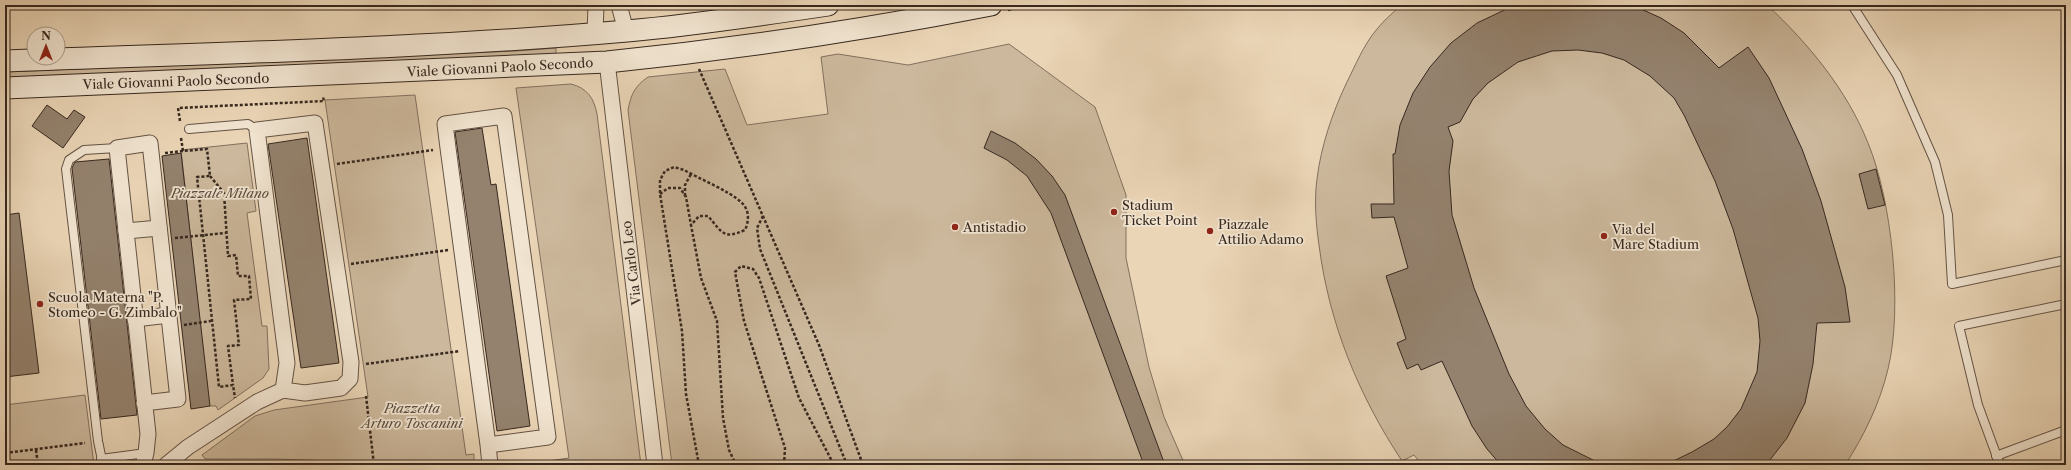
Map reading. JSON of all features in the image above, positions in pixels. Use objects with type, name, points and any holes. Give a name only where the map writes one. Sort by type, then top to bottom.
[{"type":"main road","name":"Viale Giovanni Paolo Secondo","points":[[5,61],[441,43],[626,31],[828,5]]},
{"type":"main road","name":"Viale Giovanni Paolo Secondo","points":[[5,88],[607,62],[695,53],[818,37],[991,5]]},
{"type":"street","points":[[594,33],[596,5]]},
{"type":"street","points":[[619,5],[626,31]]},
{"type":"street","name":"Via Carlo Leo","points":[[607,62],[655,465]]},
{"type":"street","points":[[488,446],[548,437],[504,116],[445,124],[490,465]]},
{"type":"street","points":[[166,465],[188,447],[257,402],[283,390],[305,393],[341,388],[350,379],[351,362],[315,123],[257,130],[287,363],[283,390]]},
{"type":"street","points":[[144,403],[178,399],[150,144],[117,148],[144,403],[148,434],[145,459]]},
{"type":"street","points":[[126,232],[159,228]]},
{"type":"street","points":[[135,319],[169,316]]},
{"type":"lane","points":[[1852,5],[1897,75],[1935,162],[1948,214],[1952,284],[2066,260]]},
{"type":"lane","points":[[184,129],[248,124],[257,130]]},
{"type":"lane","points":[[117,148],[84,150],[69,160],[66,169],[98,441],[102,462],[145,459]]},
{"type":"lane","points":[[2000,465],[1978,405],[1959,326],[2066,304]]},
{"type":"lane","points":[[1996,456],[2066,430]]},
{"type":"path","points":[[695,53],[700,72],[819,345],[863,465]]},
{"type":"path","points":[[184,129],[178,108],[324,102],[323,97]]},
{"type":"path","points":[[181,136],[182,151]]},
{"type":"path","points":[[333,165],[448,148]]},
{"type":"path","points":[[169,152],[207,149],[210,176],[224,193],[228,256],[236,255],[238,276],[249,276],[251,299],[234,300],[238,344],[228,346],[235,402]]},
{"type":"path","points":[[691,225],[699,216],[708,216],[724,234],[733,236],[745,230],[749,222],[747,213],[742,203],[691,174],[674,167],[665,171],[660,180],[660,194],[682,331],[686,394],[699,465]]},
{"type":"path","points":[[691,174],[685,186],[686,197],[700,278],[717,321],[723,418],[729,450],[736,465]]},
{"type":"path","points":[[210,176],[197,177],[211,321],[219,387],[233,385]]},
{"type":"path","points":[[660,194],[668,188],[680,188],[686,197]]},
{"type":"path","points":[[763,216],[757,228],[760,249],[847,465]]},
{"type":"path","points":[[180,238],[226,233]]},
{"type":"path","points":[[347,264],[461,248]]},
{"type":"path","points":[[784,465],[785,448],[744,321],[737,292],[734,272],[741,266],[754,269],[759,278],[799,398],[834,465]]},
{"type":"path","points":[[190,324],[211,321]]},
{"type":"path","points":[[361,365],[475,348]]},
{"type":"path","points":[[366,396],[374,465]]},
{"type":"path","points":[[5,454],[85,443]]},
{"type":"path","points":[[36,450],[38,465]]},
{"type":"green space","name":"Via del Mare Stadium","points":[[1401,5],[1767,5],[1797,35],[1838,86],[1859,123],[1868,143],[1883,194],[1893,255],[1895,316],[1888,369],[1881,394],[1871,419],[1859,443],[1845,465],[1422,465],[1414,455],[1402,461],[1386,436],[1359,385],[1338,331],[1324,274],[1316,221],[1316,187],[1321,154],[1341,95],[1356,63],[1372,35]]},
{"type":"green space","name":"Antistadio","points":[[1009,44],[1095,107],[1126,195],[1126,258],[1149,367],[1164,417],[1185,465],[672,465],[628,110],[632,95],[637,87],[648,77],[725,69],[747,125],[828,114],[821,57],[838,54],[908,65]]},
{"type":"green space","points":[[556,48],[556,54],[5,78],[5,72],[516,51]]},
{"type":"green space","points":[[571,84],[581,88],[589,94],[594,103],[597,114],[641,465],[521,465],[569,458],[516,88]]},
{"type":"green space","name":"Piazzetta Arturo Toscanini","points":[[415,95],[466,455],[474,454],[473,465],[276,459],[205,459],[202,455],[255,416],[274,410],[368,397],[325,100]]},
{"type":"green space","name":"Piazzale Milano","points":[[247,143],[256,211],[247,213],[262,326],[267,326],[269,369],[263,378],[218,410],[216,406],[209,406],[181,150]]},
{"type":"green space","points":[[85,395],[94,465],[5,465],[5,405]]},
{"type":"building","points":[[1515,5],[1632,5],[1661,18],[1684,33],[1719,68],[1748,47],[1769,78],[1802,149],[1821,201],[1845,287],[1850,322],[1817,323],[1813,364],[1805,403],[1787,438],[1766,465],[1665,465],[1714,439],[1727,427],[1741,409],[1757,372],[1760,341],[1758,318],[1733,229],[1715,181],[1684,115],[1674,98],[1650,76],[1624,60],[1602,53],[1578,50],[1552,51],[1518,62],[1488,83],[1473,99],[1460,122],[1448,127],[1453,141],[1449,171],[1452,215],[1474,288],[1509,374],[1526,406],[1545,429],[1563,445],[1603,465],[1501,465],[1487,449],[1472,426],[1442,361],[1421,370],[1418,364],[1407,369],[1397,343],[1406,339],[1386,276],[1408,268],[1394,217],[1372,218],[1371,204],[1394,204],[1393,154],[1395,154],[1400,125],[1413,93],[1430,67],[1451,43],[1477,23]]},
{"type":"building","points":[[47,105],[67,119],[74,110],[85,117],[63,148],[32,126]]},
{"type":"building","points":[[482,128],[491,185],[496,184],[530,426],[497,431],[455,132]]},
{"type":"building","points":[[991,131],[1015,143],[1036,159],[1052,176],[1065,195],[1165,465],[1144,465],[1051,213],[1027,176],[1007,160],[984,148]]},
{"type":"building","points":[[307,138],[339,363],[301,368],[268,144]]},
{"type":"building","points":[[181,153],[210,406],[191,409],[162,156]]},
{"type":"building","points":[[109,159],[137,415],[101,419],[72,168],[75,162]]},
{"type":"building","points":[[1876,169],[1885,205],[1868,209],[1859,174]]},
{"type":"building","points":[[19,213],[39,373],[5,377],[5,215]]},
{"type":"place","name":"Stadium Ticket Point","points":[[1114,212]]},
{"type":"place","name":"Antistadio","points":[[955,227]]},
{"type":"place","name":"Piazzale Attilio Adamo","points":[[1210,231]]},
{"type":"place","name":"Via del Mare Stadium","points":[[1604,236]]},
{"type":"place","name":"Scuola Materna \"P. Stomeo - G. Zimbalo\"","points":[[40,304]]}]
